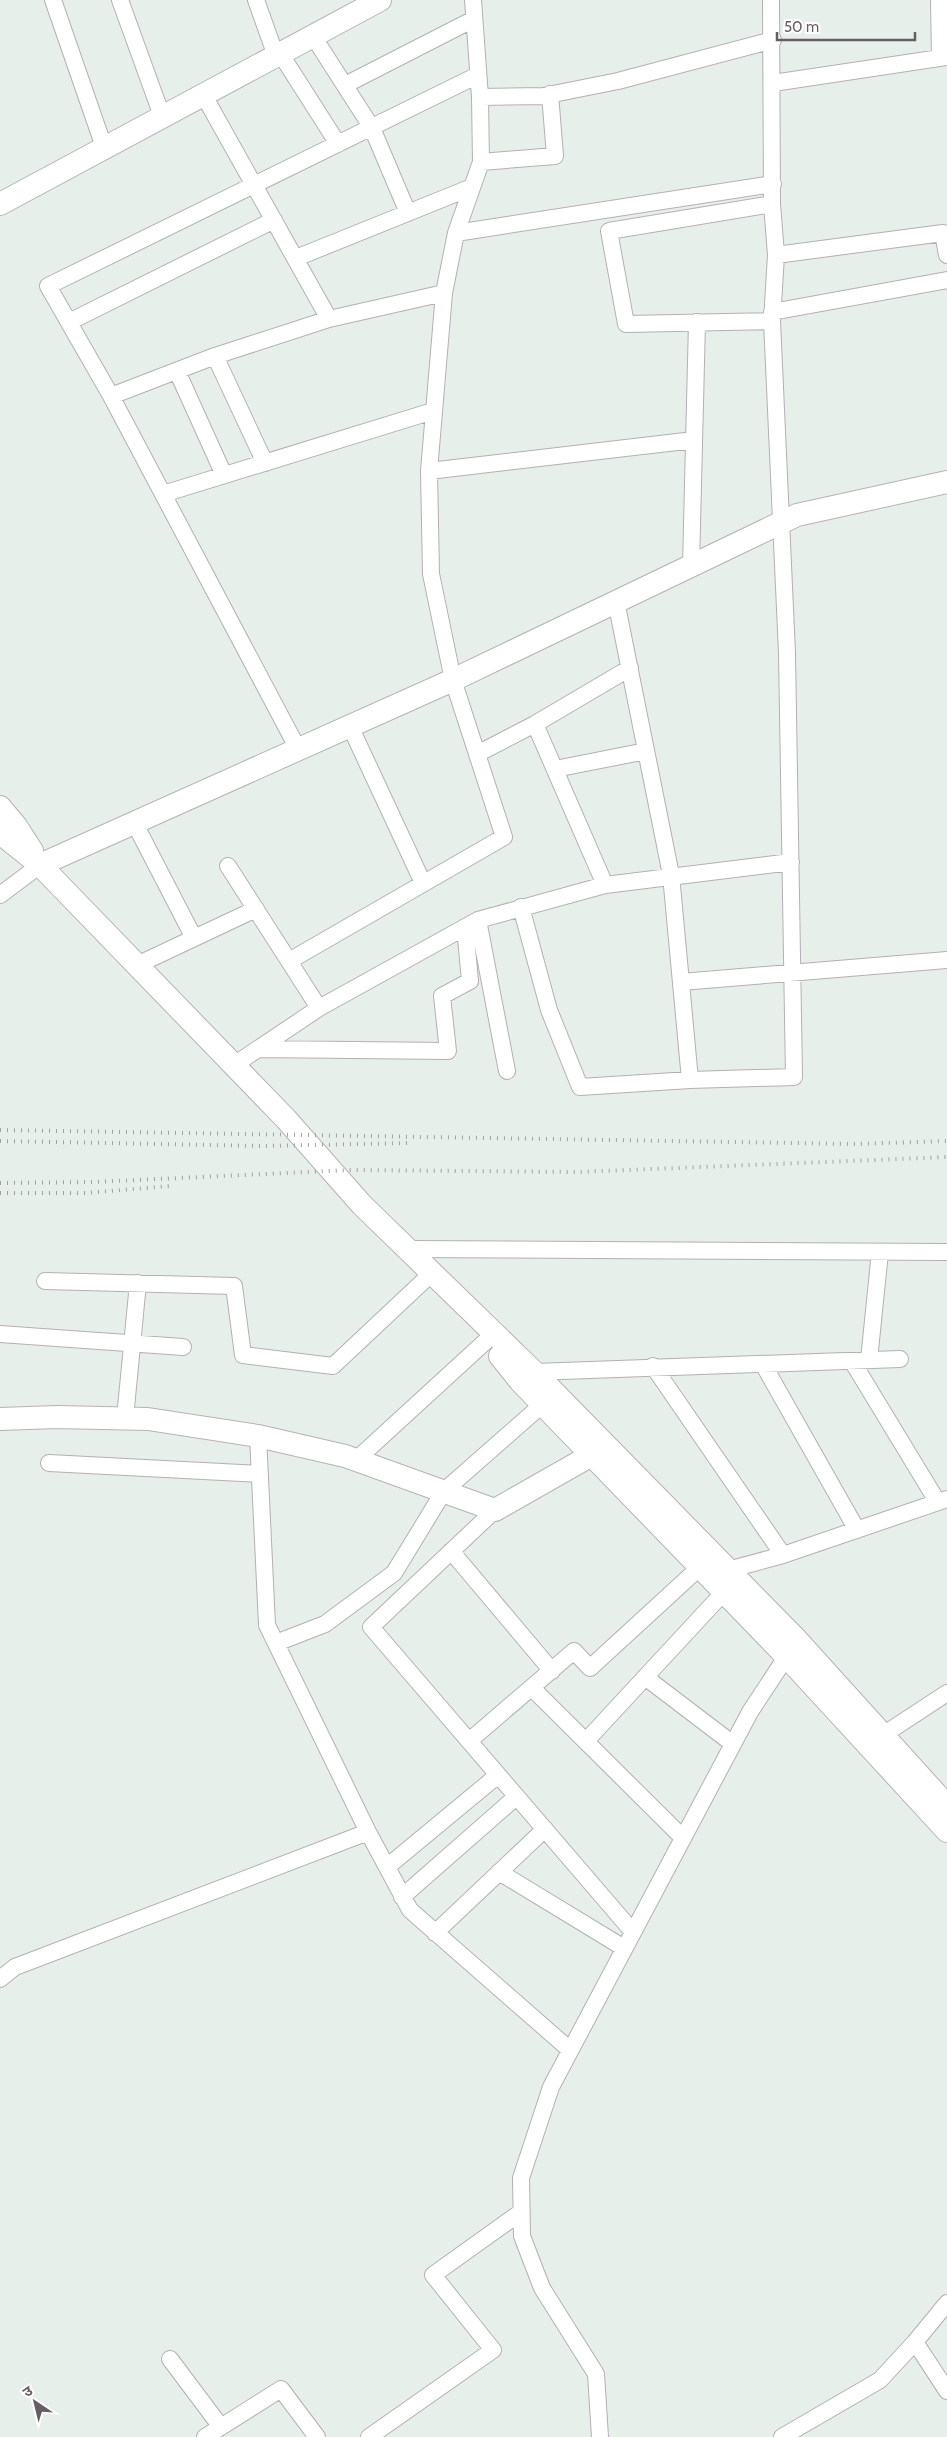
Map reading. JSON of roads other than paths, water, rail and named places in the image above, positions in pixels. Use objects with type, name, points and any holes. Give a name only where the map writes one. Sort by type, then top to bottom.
[{"type":"main road","points":[[0,204],[313,36],[349,7],[380,0]]},
{"type":"main road","points":[[40,864],[453,680],[797,516],[947,482]]},
{"type":"main road","points":[[0,808],[16,826],[40,864]]},
{"type":"main road","points":[[0,833],[40,864],[286,1119],[362,1205],[534,1372],[700,1567],[724,1592],[792,1648]]},
{"type":"main road","points":[[435,1277],[520,1381],[543,1404],[600,1451],[728,1570],[792,1648],[876,1740],[947,1831]]},
{"type":"main road","points":[[0,1418],[148,1419],[258,1436],[356,1460],[495,1510],[600,1451]]},
{"type":"main road","points":[[876,1740],[947,1806]]},
{"type":"street","points":[[53,0],[104,147]]},
{"type":"street","points":[[120,0],[162,116]]},
{"type":"street","points":[[256,0],[278,54],[338,144]]},
{"type":"street","points":[[289,961],[504,837],[453,680],[431,574],[430,470],[433,411],[444,293],[456,233],[481,162],[480,97],[473,0]]},
{"type":"street","points":[[521,907],[550,1010],[580,1087],[690,1080],[794,1077],[788,653],[772,316],[776,255],[772,204],[773,40],[771,0]]},
{"type":"street","points":[[773,83],[943,57],[939,0]]},
{"type":"street","points":[[345,85],[474,19]]},
{"type":"street","points":[[313,36],[372,128],[408,213]]},
{"type":"street","points":[[480,97],[550,94],[618,81],[773,40]]},
{"type":"street","points":[[298,749],[111,396],[48,286],[478,75]]},
{"type":"street","points":[[203,94],[330,318]]},
{"type":"street","points":[[481,162],[555,156],[550,94]]},
{"type":"street","points":[[456,233],[773,184]]},
{"type":"street","points":[[296,258],[472,187]]},
{"type":"street","points":[[772,204],[609,231],[626,324],[697,322],[772,316],[947,280]]},
{"type":"street","points":[[69,322],[274,220]]},
{"type":"street","points":[[776,255],[943,233],[947,255]]},
{"type":"street","points":[[111,396],[215,356],[330,318],[444,293]]},
{"type":"street","points":[[691,566],[697,322]]},
{"type":"street","points":[[215,356],[265,463]]},
{"type":"street","points":[[177,371],[224,475]]},
{"type":"street","points":[[163,494],[433,411]]},
{"type":"street","points":[[430,470],[694,440]]},
{"type":"street","points":[[616,601],[672,875],[690,1080]]},
{"type":"street","points":[[477,754],[535,724],[630,668]]},
{"type":"street","points":[[535,724],[605,885]]},
{"type":"street","points":[[350,726],[423,883]]},
{"type":"street","points":[[555,769],[646,751]]},
{"type":"street","points":[[134,822],[194,938]]},
{"type":"street","points":[[234,1065],[319,1008],[472,924],[521,907],[605,885],[672,875],[791,862]]},
{"type":"street","points":[[0,895],[40,864]]},
{"type":"street","points":[[228,866],[319,1008]]},
{"type":"street","points":[[137,965],[256,909]]},
{"type":"street","points":[[258,1049],[448,1051],[442,996],[470,981],[472,924]]},
{"type":"street","points":[[472,924],[507,1071]]},
{"type":"street","points":[[681,982],[947,960]]},
{"type":"street","points":[[406,1249],[947,1252]]},
{"type":"street","points":[[869,1360],[880,1252]]},
{"type":"street","points":[[45,1281],[234,1286],[243,1355],[333,1366],[435,1277]]},
{"type":"street","points":[[125,1418],[138,1283]]},
{"type":"street","points":[[0,1334],[183,1347]]},
{"type":"street","points":[[356,1460],[487,1340]]},
{"type":"street","points":[[534,1372],[653,1366],[900,1359]]},
{"type":"street","points":[[728,1570],[783,1555],[942,1500],[852,1361]]},
{"type":"street","points":[[764,1364],[857,1530]]},
{"type":"street","points":[[653,1366],[783,1555]]},
{"type":"street","points":[[276,1644],[325,1624],[394,1573],[444,1491],[543,1404]]},
{"type":"street","points":[[258,1436],[267,1625],[368,1832],[410,1910],[570,2050]]},
{"type":"street","points":[[49,1463],[260,1474]]},
{"type":"street","points":[[495,1510],[371,1627],[633,1932]]},
{"type":"street","points":[[451,1551],[552,1671]]},
{"type":"street","points":[[469,1741],[574,1651],[590,1668],[700,1567]]},
{"type":"street","points":[[586,1741],[724,1592]]},
{"type":"street","points":[[600,2437],[596,2374],[542,2288],[522,2236],[521,2178],[551,2087],[750,1712],[792,1648]]},
{"type":"street","points":[[645,1677],[733,1744]]},
{"type":"street","points":[[532,1688],[683,1838]]},
{"type":"street","points":[[876,1740],[947,1693]]},
{"type":"street","points":[[387,1867],[498,1775]]},
{"type":"street","points":[[402,1897],[516,1797]]},
{"type":"street","points":[[435,1933],[545,1829]]},
{"type":"street","points":[[0,1979],[15,1967],[368,1832]]},
{"type":"street","points":[[500,1872],[624,1948]]},
{"type":"street","points":[[368,2437],[493,2350],[433,2274],[522,2212]]},
{"type":"street","points":[[782,2437],[880,2380],[947,2303]]},
{"type":"street","points":[[915,2342],[947,2391]]},
{"type":"street","points":[[170,2359],[221,2427]]},
{"type":"street","points":[[205,2437],[281,2389],[317,2437]]},
{"type":"railway","points":[[0,1130],[854,1144],[947,1141]]},
{"type":"railway","points":[[0,1141],[264,1146],[410,1143]]},
{"type":"railway","points":[[0,1183],[93,1182],[351,1170],[579,1172],[947,1157]]},
{"type":"railway","points":[[0,1193],[85,1193],[170,1186]]}]
